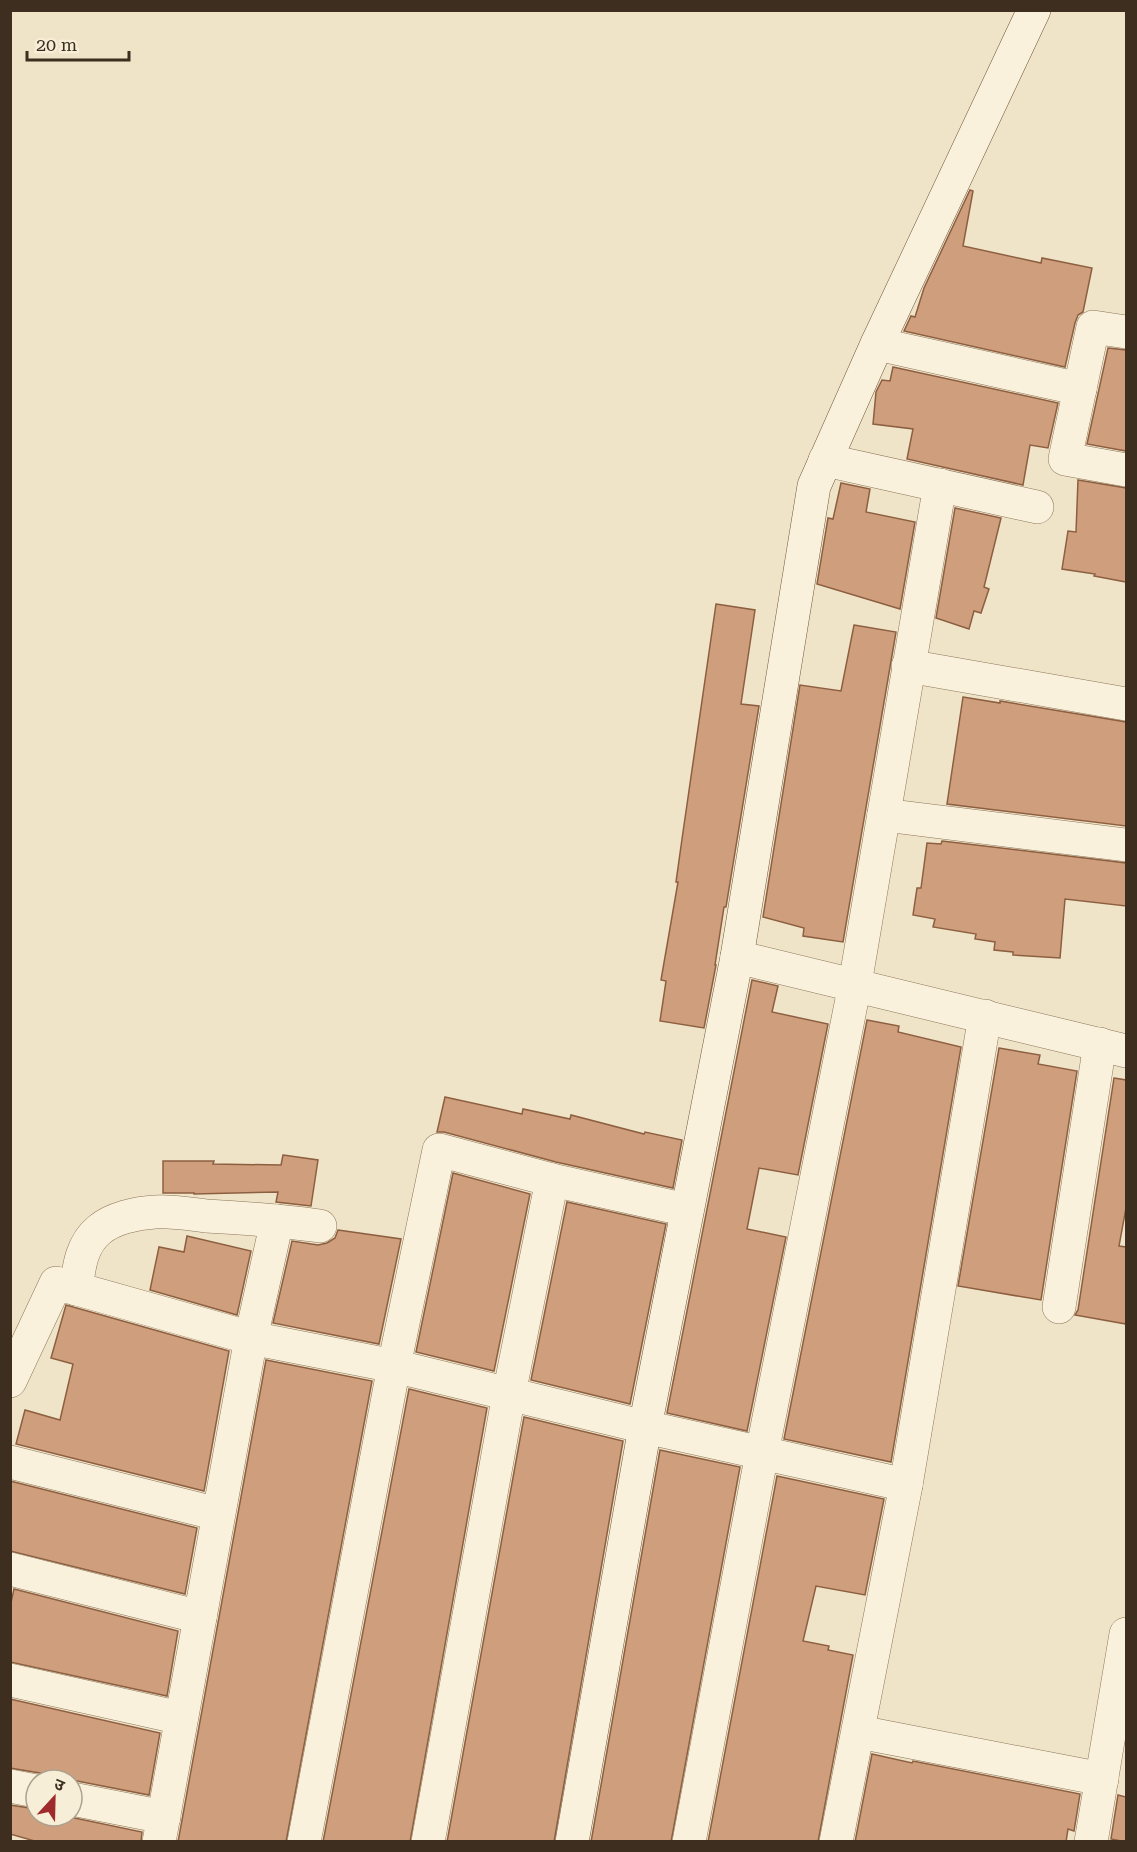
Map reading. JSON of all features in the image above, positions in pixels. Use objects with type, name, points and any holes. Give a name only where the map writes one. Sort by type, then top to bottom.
[{"type":"street","points":[[572,1842],[645,1427],[737,957],[814,486],[877,344],[1034,10]]},
{"type":"street","points":[[1126,332],[1093,327],[1065,459],[1126,470]]},
{"type":"street","points":[[877,344],[1080,389]]},
{"type":"street","points":[[825,460],[1037,507]]},
{"type":"street","points":[[689,1842],[762,1453],[855,984],[940,485]]},
{"type":"street","points":[[908,666],[1126,704]]},
{"type":"street","points":[[884,815],[1126,845]]},
{"type":"street","points":[[737,957],[1113,1047],[1059,1307]]},
{"type":"street","points":[[836,1842],[906,1485],[985,1016]]},
{"type":"street","points":[[304,1842],[394,1366],[439,1150],[552,1180],[687,1210]]},
{"type":"street","points":[[428,1842],[509,1394],[552,1180]]},
{"type":"street","points":[[76,1288],[81,1258],[99,1230],[116,1221],[140,1214],[157,1212],[320,1226]]},
{"type":"street","points":[[84,1803],[162,1829],[251,1338],[277,1221]]},
{"type":"street","points":[[10,1381],[56,1283],[251,1338],[394,1366],[645,1427],[906,1485]]},
{"type":"street","points":[[10,1462],[218,1514]]},
{"type":"street","points":[[10,1569],[200,1617]]},
{"type":"street","points":[[1091,1842],[1126,1634]]},
{"type":"street","points":[[10,1680],[181,1718]]},
{"type":"street","points":[[859,1732],[1102,1779]]},
{"type":"building","points":[[970,190],[973,191],[963,246],[1041,263],[1042,258],[1092,268],[1083,312],[1078,315],[1075,323],[1065,367],[904,331],[911,316],[915,317],[924,288]]},
{"type":"building","points":[[1108,348],[1126,350],[1126,451],[1087,444]]},
{"type":"building","points":[[893,367],[1058,403],[1048,448],[1030,445],[1023,485],[907,459],[913,429],[873,424],[876,392],[882,380],[890,381]]},
{"type":"building","points":[[1078,480],[1126,488],[1126,582],[1062,569],[1068,531],[1076,532]]},
{"type":"building","points":[[841,483],[870,489],[866,512],[915,522],[900,609],[817,584],[828,518],[833,519]]},
{"type":"building","points":[[955,508],[1001,518],[984,587],[989,589],[981,613],[974,611],[969,629],[936,618]]},
{"type":"building","points":[[716,604],[755,610],[741,704],[759,706],[704,1028],[660,1021],[666,981],[661,980],[678,882],[676,882]]},
{"type":"building","points":[[854,625],[896,632],[843,942],[803,936],[804,928],[763,917],[800,685],[841,691]]},
{"type":"building","points":[[963,697],[1126,722],[1126,826],[947,804]]},
{"type":"building","points":[[942,841],[1126,863],[1126,906],[1065,899],[1060,958],[1013,955],[1013,952],[994,950],[995,942],[975,939],[976,934],[933,927],[935,919],[913,915],[917,888],[921,888],[927,843],[941,844]]},
{"type":"building","points":[[752,980],[778,986],[772,1012],[828,1024],[798,1175],[759,1168],[747,1229],[786,1237],[747,1431],[667,1413]]},
{"type":"building","points":[[867,1020],[899,1026],[898,1032],[961,1047],[891,1462],[784,1439]]},
{"type":"building","points":[[999,1048],[1040,1055],[1038,1064],[1077,1071],[1041,1300],[958,1286]]},
{"type":"building","points":[[1114,1078],[1126,1080],[1126,1208],[1119,1246],[1126,1247],[1126,1324],[1075,1315],[1078,1310]]},
{"type":"building","points":[[445,1097],[522,1114],[523,1109],[570,1119],[571,1115],[644,1134],[645,1132],[682,1140],[673,1188],[437,1132]]},
{"type":"building","points":[[283,1155],[318,1160],[311,1206],[276,1202],[278,1192],[163,1193],[163,1161],[281,1165]]},
{"type":"building","points":[[453,1173],[530,1194],[494,1371],[416,1352]]},
{"type":"building","points":[[567,1202],[666,1224],[630,1404],[531,1380]]},
{"type":"building","points":[[338,1230],[401,1239],[379,1344],[273,1323],[292,1241],[318,1245],[327,1243],[335,1238]]},
{"type":"building","points":[[187,1236],[251,1251],[237,1315],[150,1290],[159,1247],[184,1252]]},
{"type":"building","points":[[66,1305],[229,1351],[204,1491],[16,1444],[25,1410],[60,1420],[73,1364],[51,1358]]},
{"type":"building","points":[[266,1360],[372,1381],[286,1842],[178,1842]]},
{"type":"building","points":[[409,1389],[487,1408],[410,1842],[323,1842]]},
{"type":"building","points":[[524,1417],[623,1441],[554,1842],[447,1842]]},
{"type":"building","points":[[660,1450],[740,1467],[671,1842],[591,1842]]},
{"type":"building","points":[[777,1476],[884,1499],[865,1595],[816,1586],[803,1641],[829,1646],[828,1650],[853,1655],[818,1842],[708,1842]]},
{"type":"building","points":[[10,1481],[197,1528],[185,1594],[10,1551]]},
{"type":"building","points":[[14,1589],[178,1631],[167,1696],[10,1662],[10,1607]]},
{"type":"building","points":[[10,1699],[160,1733],[149,1795],[84,1782],[84,1768],[24,1768],[24,1770],[10,1768]]},
{"type":"building","points":[[872,1754],[1080,1794],[1074,1831],[1068,1829],[1066,1842],[855,1842]]},
{"type":"building","points":[[1118,1795],[1126,1797],[1126,1842],[1111,1839]]},
{"type":"building","points":[[10,1805],[24,1807],[24,1828],[84,1828],[84,1820],[142,1832],[141,1842],[38,1842],[10,1834]]}]
